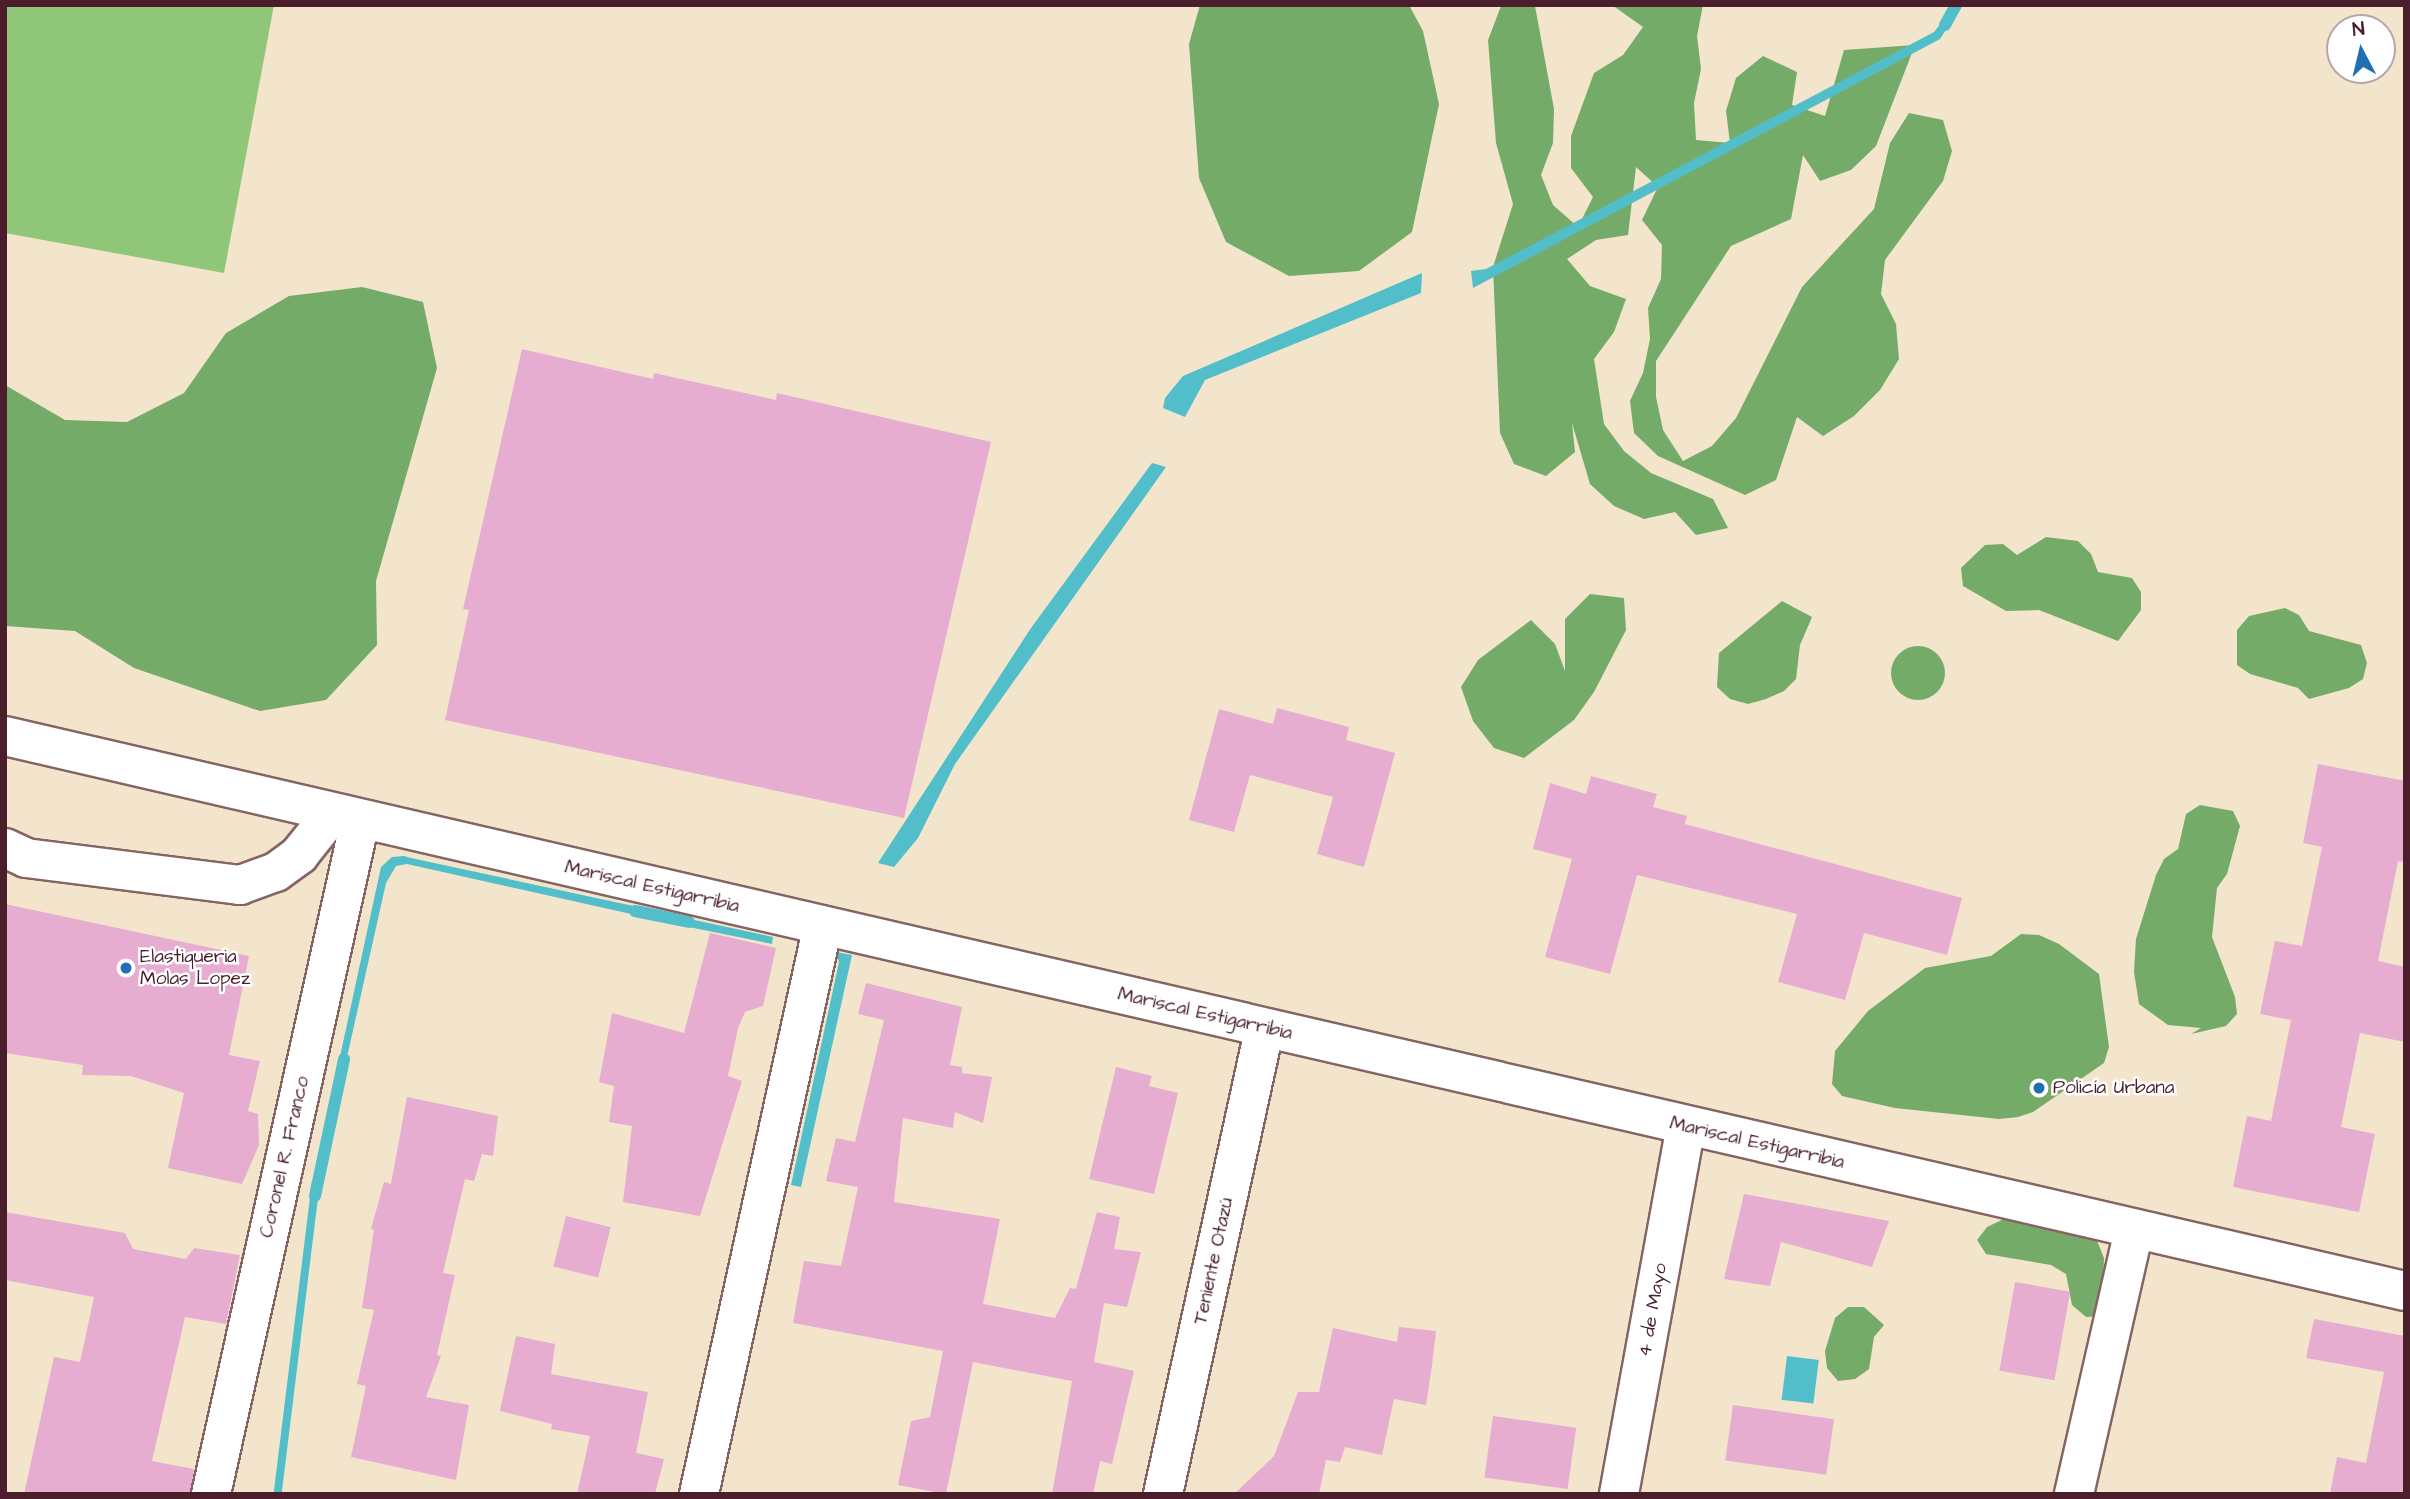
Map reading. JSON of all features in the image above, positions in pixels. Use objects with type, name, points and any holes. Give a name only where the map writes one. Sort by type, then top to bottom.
[{"type":"street","name":"Mariscal Estigarribia","points":[[5,736],[346,818],[823,925],[2405,1291]]},
{"type":"street","points":[[5,848],[26,858],[240,885],[276,872],[346,818]]},
{"type":"street","name":"Coronel R. Franco","points":[[211,1494],[346,818]]},
{"type":"street","points":[[699,1494],[823,925]]},
{"type":"street","name":"Teniente Otazú","points":[[1163,1494],[1265,1028]]},
{"type":"street","name":"4 de Mayo","points":[[1619,1494],[1686,1126]]},
{"type":"street","points":[[2074,1494],[2134,1229]]},
{"type":"green space","points":[[5,5],[274,5],[224,273],[5,233]]},
{"type":"green space","points":[[1200,5],[1409,5],[1423,31],[1439,104],[1412,232],[1359,271],[1289,276],[1226,242],[1199,178],[1189,44]]},
{"type":"green space","points":[[1612,5],[1703,5],[1697,36],[1701,69],[1694,103],[1696,140],[1730,143],[1726,111],[1736,78],[1763,56],[1797,72],[1792,105],[1825,116],[1844,50],[1915,45],[1876,146],[1851,170],[1820,181],[1803,155],[1791,219],[1731,246],[1656,361],[1656,397],[1663,430],[1683,461],[1712,446],[1736,418],[1802,287],[1874,209],[1890,143],[1909,113],[1943,120],[1952,151],[1943,181],[1885,260],[1881,294],[1896,324],[1899,359],[1880,390],[1854,416],[1823,436],[1797,417],[1776,480],[1745,495],[1658,456],[1634,433],[1630,401],[1643,373],[1650,339],[1648,308],[1661,279],[1662,245],[1642,220],[1658,187],[1636,167],[1628,235],[1596,240],[1567,259],[1590,286],[1626,299],[1614,332],[1594,359],[1604,424],[1624,451],[1651,473],[1713,499],[1728,528],[1696,535],[1675,512],[1644,519],[1614,506],[1590,484],[1572,423],[1575,452],[1546,476],[1514,464],[1500,433],[1493,267],[1513,204],[1496,143],[1488,40],[1501,6],[1535,6],[1554,109],[1553,143],[1541,175],[1553,205],[1578,227],[1593,197],[1571,168],[1571,136],[1594,73],[1623,55],[1643,27]]},
{"type":"green space","points":[[362,287],[423,302],[437,368],[376,581],[377,645],[326,700],[260,711],[134,668],[75,631],[5,626],[5,385],[65,420],[127,422],[184,393],[226,333],[289,296]]},
{"type":"green space","points":[[2046,537],[2078,541],[2091,554],[2098,572],[2132,578],[2141,592],[2141,610],[2118,641],[2039,610],[2006,611],[1963,586],[1961,568],[1985,545],[2003,544],[2017,555]]},
{"type":"green space","points":[[1590,594],[1624,598],[1626,630],[1594,692],[1574,720],[1524,758],[1494,748],[1473,721],[1461,687],[1478,660],[1531,620],[1555,644],[1565,671],[1565,619]]},
{"type":"green space","points":[[1782,601],[1812,617],[1800,645],[1796,679],[1784,691],[1766,699],[1748,704],[1730,699],[1717,687],[1719,653]]},
{"type":"green space","points":[[2285,608],[2299,615],[2309,631],[2361,645],[2367,663],[2363,679],[2349,688],[2309,699],[2298,688],[2250,674],[2237,665],[2237,630],[2249,616]]},
{"type":"green space","points":[[1923,646],[1933,650],[1941,658],[1945,673],[1941,688],[1933,696],[1913,700],[1903,696],[1895,688],[1891,668],[1895,658],[1903,650]]},
{"type":"green space","points":[[2200,805],[2233,811],[2240,826],[2227,874],[2217,888],[2212,937],[2235,997],[2237,1014],[2226,1026],[2191,1034],[2201,1028],[2168,1025],[2139,1004],[2134,972],[2136,939],[2156,875],[2164,859],[2178,849],[2186,814]]},
{"type":"green space","points":[[2021,934],[2039,935],[2059,944],[2099,974],[2109,1047],[2104,1063],[2033,1112],[2018,1117],[1999,1119],[1895,1108],[1842,1096],[1832,1084],[1835,1051],[1868,1011],[1925,968],[1991,956]]},
{"type":"green space","points":[[2029,1207],[2087,1229],[2098,1243],[2104,1258],[2102,1316],[2086,1317],[2072,1305],[2066,1274],[2051,1265],[1986,1254],[1977,1240],[1987,1227]]},
{"type":"green space","points":[[1848,1307],[1864,1307],[1884,1325],[1874,1337],[1869,1369],[1855,1379],[1838,1381],[1827,1368],[1825,1351],[1835,1318]]},
{"type":"water","points":[[1950,12],[1957,13],[1940,39],[1473,288],[1471,271],[1486,269],[1934,32]]},
{"type":"water","points":[[1422,273],[1421,293],[1205,380],[1185,417],[1163,408],[1165,398],[1183,376]]},
{"type":"water","points":[[1152,463],[1166,467],[955,764],[918,838],[894,867],[878,863],[1031,628]]},
{"type":"water","points":[[404,856],[652,910],[649,918],[407,864],[396,866],[386,883],[343,1075],[336,1075],[381,867],[392,857]]},
{"type":"water","points":[[676,916],[773,937],[772,944],[674,924]]},
{"type":"water","points":[[836,952],[852,955],[801,1187],[791,1185],[839,962]]},
{"type":"water","points":[[312,1181],[320,1182],[282,1494],[274,1494]]},
{"type":"water","points":[[1787,1356],[1819,1360],[1813,1404],[1782,1400]]},
{"type":"building","points":[[522,349],[653,379],[654,373],[776,400],[777,393],[991,442],[904,818],[445,720],[469,610],[463,609]]},
{"type":"building","points":[[1277,708],[1349,727],[1346,740],[1395,753],[1364,867],[1317,854],[1333,797],[1250,775],[1234,832],[1189,820],[1219,709],[1273,724]]},
{"type":"building","points":[[2318,764],[2405,781],[2405,862],[2398,861],[2378,961],[2405,967],[2405,1042],[2360,1033],[2341,1127],[2375,1134],[2359,1212],[2233,1187],[2247,1116],[2271,1121],[2291,1020],[2260,1014],[2275,941],[2302,946],[2322,847],[2303,843]]},
{"type":"building","points":[[1591,776],[1657,794],[1653,807],[1687,816],[1685,824],[1962,898],[1947,955],[1864,933],[1845,1000],[1778,982],[1797,914],[1637,875],[1610,974],[1545,957],[1572,859],[1533,849],[1550,783],[1586,794]]},
{"type":"building","points":[[5,904],[249,956],[229,1055],[260,1061],[248,1111],[258,1114],[259,1145],[242,1184],[168,1168],[184,1093],[131,1076],[82,1075],[83,1065],[5,1053]]},
{"type":"building","points":[[710,933],[776,948],[763,1006],[745,1012],[738,1028],[728,1076],[742,1081],[700,1216],[623,1202],[632,1126],[609,1122],[614,1086],[599,1082],[612,1013],[684,1033]]},
{"type":"building","points":[[866,983],[962,1007],[950,1065],[962,1067],[962,1073],[992,1077],[983,1123],[955,1112],[953,1128],[903,1118],[894,1202],[1000,1219],[983,1304],[1055,1318],[1070,1288],[1076,1289],[1097,1212],[1120,1217],[1114,1249],[1141,1252],[1127,1307],[1104,1303],[1094,1362],[1134,1371],[1112,1464],[1100,1461],[1093,1494],[1052,1494],[1072,1381],[973,1362],[946,1494],[898,1485],[911,1421],[930,1417],[943,1351],[793,1323],[804,1261],[841,1266],[858,1187],[826,1181],[836,1138],[855,1142],[884,1020],[858,1014]]},
{"type":"building","points":[[1116,1067],[1152,1076],[1149,1086],[1178,1093],[1154,1194],[1089,1179]]},
{"type":"building","points":[[407,1097],[498,1116],[493,1156],[482,1154],[474,1181],[465,1179],[443,1273],[455,1275],[437,1355],[441,1356],[426,1397],[469,1405],[456,1480],[351,1457],[366,1386],[357,1384],[374,1310],[362,1308],[374,1230],[371,1229],[384,1182],[391,1184]]},
{"type":"building","points":[[1744,1194],[1889,1221],[1872,1267],[1781,1242],[1770,1286],[1724,1279]]},
{"type":"building","points":[[5,1212],[125,1233],[133,1249],[186,1259],[194,1248],[240,1255],[226,1324],[185,1317],[152,1461],[194,1469],[190,1494],[24,1494],[54,1357],[80,1362],[94,1297],[5,1280]]},
{"type":"building","points":[[566,1216],[611,1227],[598,1278],[553,1266]]},
{"type":"building","points":[[2015,1282],[2070,1292],[2055,1380],[1999,1371]]},
{"type":"building","points":[[2314,1319],[2405,1336],[2405,1494],[2330,1494],[2337,1457],[2366,1463],[2384,1372],[2306,1358]]},
{"type":"building","points":[[1399,1327],[1436,1331],[1432,1365],[1426,1405],[1394,1399],[1382,1455],[1345,1447],[1340,1462],[1326,1460],[1319,1494],[1234,1494],[1274,1456],[1298,1392],[1319,1392],[1333,1328],[1397,1342]]},
{"type":"building","points":[[516,1336],[555,1344],[551,1374],[648,1392],[636,1453],[664,1459],[655,1494],[577,1494],[590,1436],[551,1429],[552,1424],[500,1411]]},
{"type":"building","points":[[1733,1405],[1834,1419],[1826,1475],[1725,1460]]},
{"type":"building","points":[[1493,1416],[1576,1428],[1568,1489],[1484,1477]]},
{"type":"waterway","points":[[1945,25],[1956,5]]},
{"type":"waterway","points":[[635,911],[689,922]]},
{"type":"waterway","points":[[315,1196],[344,1059]]},
{"type":"place","name":"Elastiqueria Molas Lopez","points":[[126,968]]},
{"type":"place","name":"Policía Urbana","points":[[2039,1088]]}]
